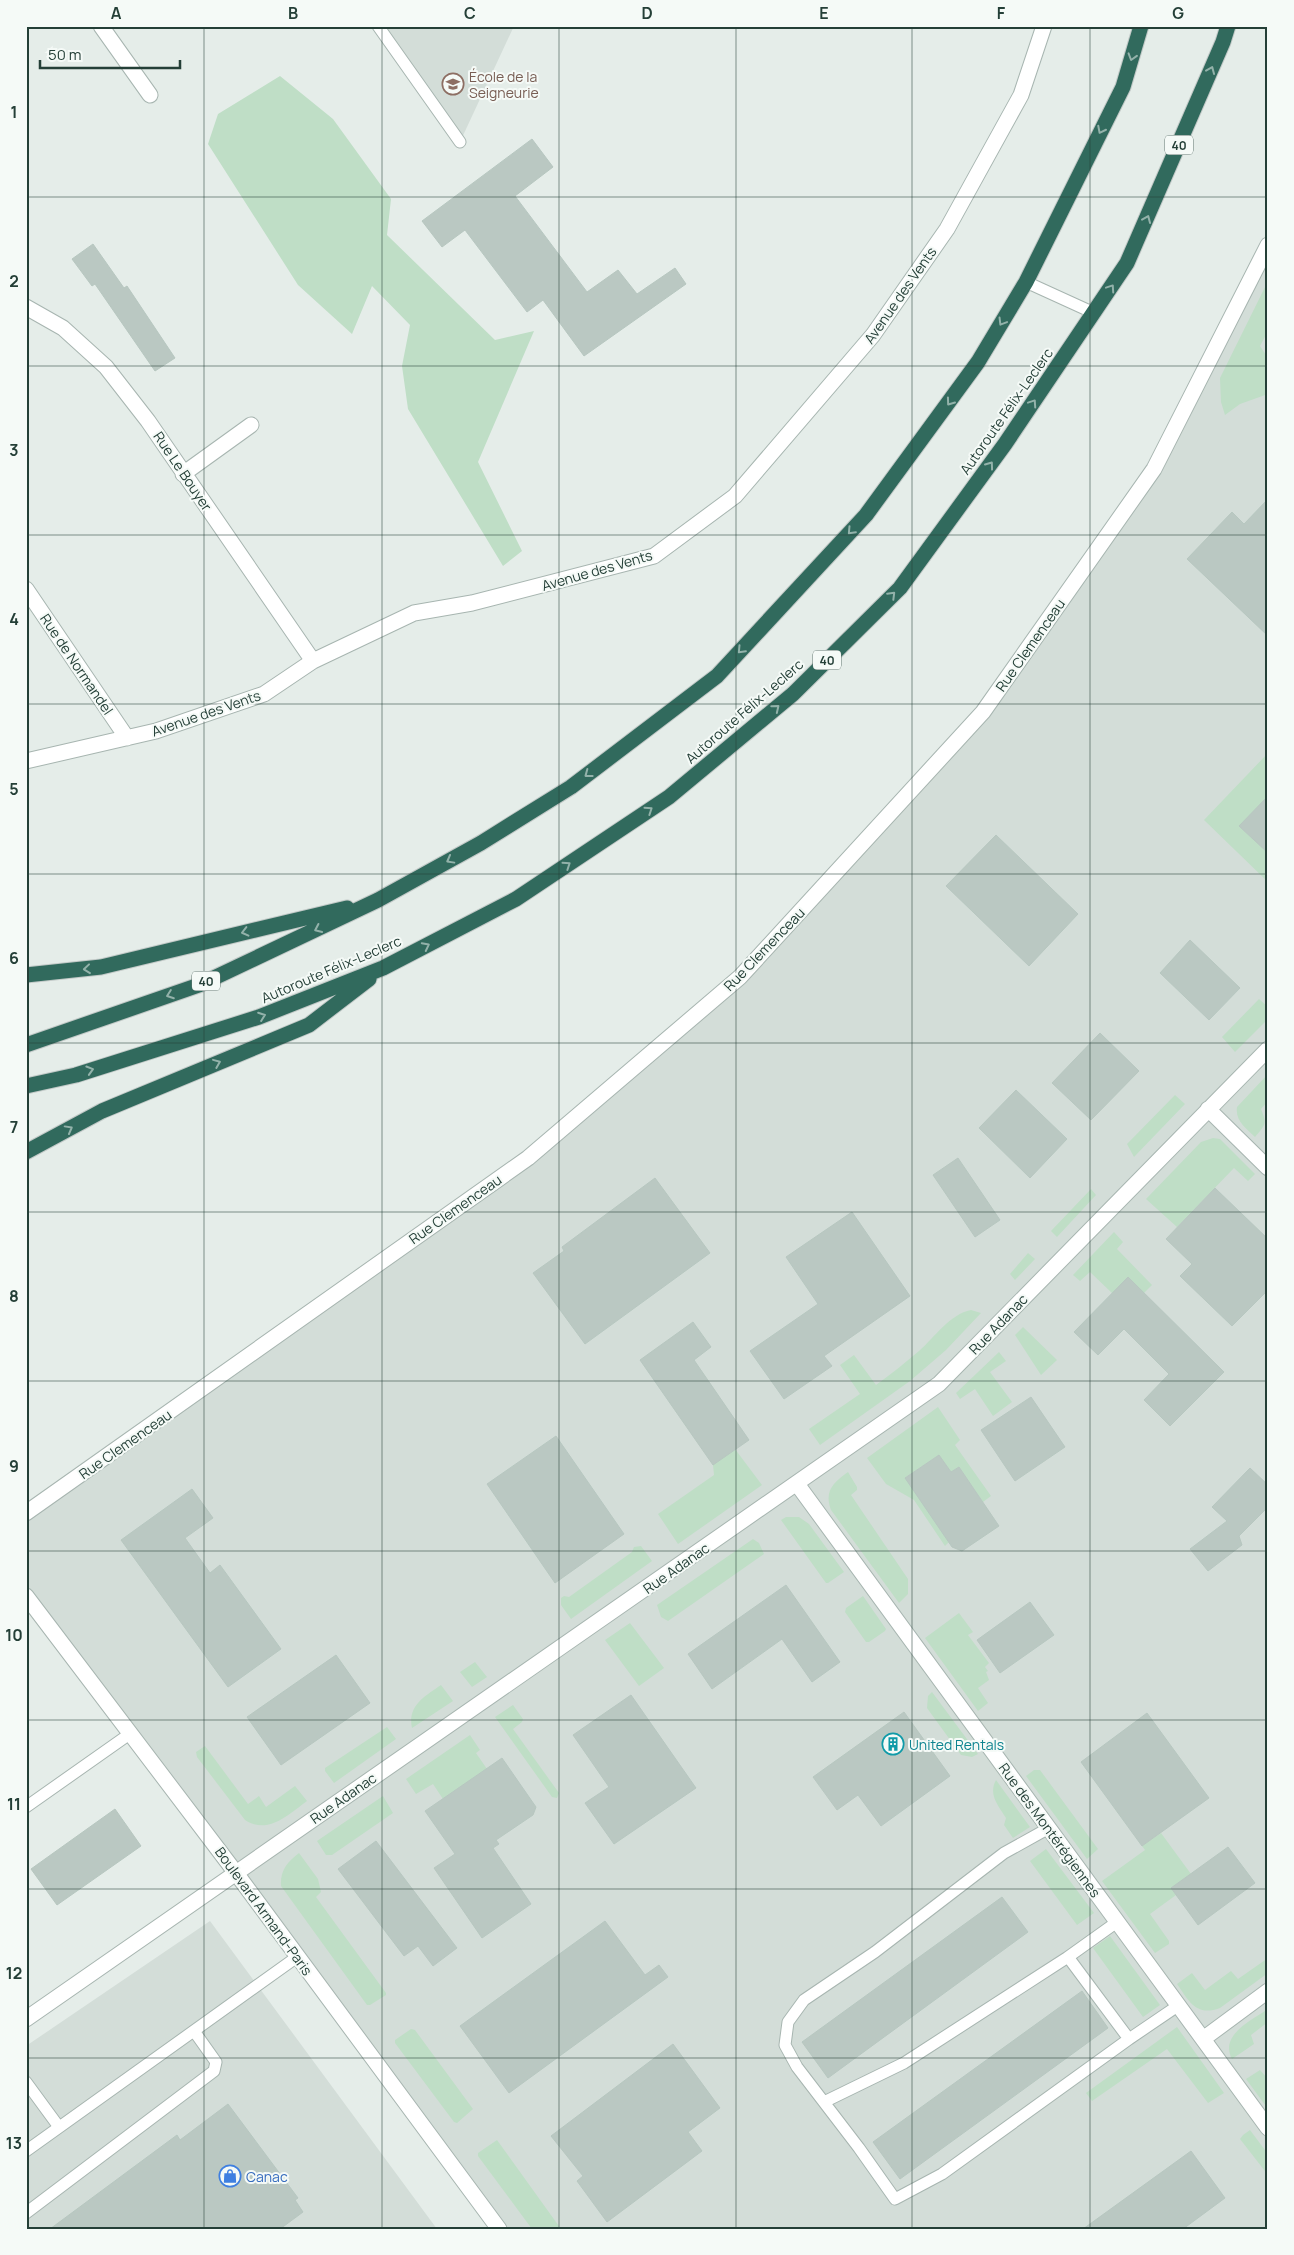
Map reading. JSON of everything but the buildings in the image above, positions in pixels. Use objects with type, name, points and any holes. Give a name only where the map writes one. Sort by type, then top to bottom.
[{"type":"highway","name":"40","points":[[26,1045],[199,985],[378,900],[481,843],[571,787],[717,676],[866,515],[978,362],[1026,282],[1123,87],[1141,26]]},
{"type":"highway","name":"Autoroute Félix-Leclerc","points":[[26,1086],[76,1075],[259,1017],[383,968],[524,894],[669,797],[793,694],[900,588],[1005,444],[1128,264],[1223,42],[1228,26]]},
{"type":"highway","points":[[26,975],[102,967],[378,900]]},
{"type":"highway","points":[[26,1152],[102,1111],[309,1025],[383,968]]},
{"type":"street","points":[[101,26],[150,95]]},
{"type":"street","name":"Avenue des Vents","points":[[26,760],[156,731],[264,694],[313,661],[414,614],[472,603],[654,556],[735,496],[873,335],[947,229],[1021,95],[1044,26]]},
{"type":"street","name":"Rue Clemenceau","points":[[26,1514],[528,1158],[740,977],[983,712],[1154,469],[1268,245]]},
{"type":"street","name":"Rue Le Bouyer","points":[[26,307],[63,328],[106,366],[148,421],[313,661]]},
{"type":"street","points":[[183,474],[251,425]]},
{"type":"street","name":"Rue de Normandel","points":[[26,589],[128,738]]},
{"type":"street","name":"Rue Adanac","points":[[26,2018],[940,1384],[1268,1049]]},
{"type":"street","points":[[1208,1110],[1268,1168]]},
{"type":"street","name":"Rue des Montérégiennes","points":[[797,1484],[1268,2128]]},
{"type":"street","name":"Boulevard Armand-Paris","points":[[26,1596],[236,1873],[499,2229]]},
{"type":"street","points":[[1203,2039],[1268,1992]]},
{"type":"lane","points":[[378,26],[460,142]]},
{"type":"lane","points":[[1026,282],[1094,313]]},
{"type":"lane","points":[[26,1807],[130,1733]]},
{"type":"lane","points":[[1049,1828],[1004,1853],[875,1952],[804,2000],[788,2022],[784,2045],[798,2067],[895,2199],[942,2174],[1178,2005]]},
{"type":"lane","points":[[824,2102],[904,2063],[1068,1958],[1117,1922]]},
{"type":"lane","points":[[26,2151],[297,1956]]},
{"type":"lane","points":[[1068,1958],[1129,2039]]},
{"type":"lane","points":[[26,2213],[214,2071],[216,2062],[194,2031]]},
{"type":"lane","points":[[26,2082],[59,2127]]},
{"type":"shaded area","name":"École de la Seigneurie","points":[[378,26],[514,26],[460,142]]},
{"type":"shaded area","points":[[1268,245],[1268,2229],[500,2229],[26,1596],[26,1513],[528,1158],[740,977],[983,712],[1153,469]]},
{"type":"shaded area","points":[[210,1921],[437,2229],[26,2229],[26,2046]]},
{"type":"green space","points":[[280,76],[333,119],[391,199],[387,235],[495,340],[534,331],[478,462],[522,551],[503,566],[408,409],[402,366],[410,325],[372,286],[352,334],[298,285],[208,144],[218,114]]},
{"type":"green space","points":[[1268,281],[1268,331],[1260,346],[1268,358],[1268,394],[1240,404],[1225,415],[1221,402],[1220,378]]},
{"type":"green space","points":[[1268,753],[1268,796],[1239,826],[1268,853],[1268,882],[1204,820]]},
{"type":"green space","points":[[1259,999],[1268,1007],[1268,1019],[1235,1052],[1222,1037]]},
{"type":"green space","points":[[1268,1074],[1268,1101],[1261,1109],[1264,1124],[1255,1137],[1239,1120],[1237,1107]]},
{"type":"green space","points":[[1175,1095],[1185,1104],[1134,1157],[1127,1144]]},
{"type":"green space","points":[[1213,1138],[1220,1139],[1255,1174],[1248,1181],[1234,1168],[1177,1227],[1146,1199],[1201,1142]]},
{"type":"green space","points":[[1091,1189],[1096,1195],[1057,1237],[1051,1231]]},
{"type":"green space","points":[[1114,1232],[1123,1242],[1117,1249],[1152,1285],[1144,1293],[1112,1293],[1090,1272],[1080,1281],[1073,1275]]},
{"type":"green space","points":[[1028,1253],[1035,1259],[1015,1280],[1010,1274]]},
{"type":"green space","points":[[971,1310],[981,1313],[946,1350],[910,1381],[820,1445],[809,1429],[860,1394],[840,1365],[854,1355],[876,1385],[919,1351],[956,1316]]},
{"type":"green space","points":[[1023,1327],[1057,1360],[1041,1375],[1015,1335]]},
{"type":"green space","points":[[999,1352],[1006,1361],[990,1372],[1012,1402],[993,1416],[975,1389],[960,1399],[956,1393]]},
{"type":"green space","points":[[938,1407],[960,1440],[955,1445],[991,1496],[983,1502],[959,1467],[951,1472],[939,1455],[906,1477],[949,1542],[945,1546],[914,1500],[886,1484],[867,1458]]},
{"type":"green space","points":[[735,1449],[762,1485],[678,1544],[658,1514],[714,1475],[713,1465]]},
{"type":"green space","points":[[848,1472],[857,1487],[857,1490],[851,1495],[908,1579],[908,1594],[899,1603],[831,1510],[829,1493],[831,1488]]},
{"type":"green space","points":[[786,1517],[799,1517],[809,1524],[844,1572],[826,1583],[781,1520]]},
{"type":"green space","points":[[753,1539],[759,1543],[764,1554],[668,1621],[661,1617],[657,1605]]},
{"type":"green space","points":[[641,1546],[652,1561],[571,1619],[561,1605],[561,1598],[564,1596],[569,1597],[632,1552],[634,1547]]},
{"type":"green space","points":[[863,1596],[886,1629],[869,1642],[866,1642],[845,1612],[846,1608]]},
{"type":"green space","points":[[959,1613],[973,1632],[968,1635],[989,1663],[985,1667],[988,1671],[986,1672],[989,1680],[978,1688],[988,1703],[978,1711],[925,1638]]},
{"type":"green space","points":[[630,1623],[664,1668],[639,1686],[605,1640]]},
{"type":"green space","points":[[475,1662],[487,1677],[472,1687],[460,1672]]},
{"type":"green space","points":[[441,1685],[453,1701],[412,1728],[412,1714],[419,1702]]},
{"type":"green space","points":[[932,1692],[978,1754],[972,1757],[961,1755],[927,1708],[928,1696]]},
{"type":"green space","points":[[513,1705],[523,1719],[513,1729],[559,1793],[557,1798],[552,1797],[495,1717]]},
{"type":"green space","points":[[387,1727],[396,1739],[334,1783],[325,1771],[325,1768]]},
{"type":"green space","points":[[470,1735],[480,1750],[476,1753],[487,1769],[443,1799],[433,1784],[416,1794],[406,1779]]},
{"type":"green space","points":[[205,1746],[248,1804],[259,1796],[266,1807],[295,1786],[307,1801],[285,1817],[270,1824],[253,1824],[245,1820],[197,1757],[196,1752]]},
{"type":"green space","points":[[1034,1770],[1040,1770],[1098,1849],[1087,1859],[1026,1776]]},
{"type":"green space","points":[[996,1780],[1030,1827],[1013,1838],[1004,1825],[1006,1818],[997,1804],[994,1795],[993,1790]]},
{"type":"green space","points":[[383,1796],[393,1813],[332,1855],[326,1855],[317,1841]]},
{"type":"green space","points":[[1161,1833],[1191,1874],[1171,1888],[1176,1895],[1150,1914],[1169,1941],[1169,1944],[1155,1953],[1102,1881],[1145,1850],[1142,1846]]},
{"type":"green space","points":[[1046,1849],[1094,1913],[1077,1925],[1030,1861]]},
{"type":"green space","points":[[299,1853],[318,1879],[321,1892],[316,1897],[386,1993],[386,1995],[370,2005],[367,2005],[281,1886],[285,1867]]},
{"type":"green space","points":[[1110,1936],[1160,2005],[1143,2017],[1093,1948]]},
{"type":"green space","points":[[1268,1958],[1268,1973],[1220,2008],[1212,2010],[1199,2009],[1194,2006],[1177,1984],[1192,1973],[1205,1990],[1231,1971],[1238,1979]]},
{"type":"green space","points":[[1268,2009],[1268,2022],[1251,2035],[1254,2044],[1232,2059],[1229,2050],[1233,2036],[1246,2023]]},
{"type":"green space","points":[[1177,2027],[1224,2093],[1208,2103],[1167,2049],[1092,2101],[1086,2093]]},
{"type":"green space","points":[[411,2029],[415,2030],[473,2109],[457,2123],[454,2122],[395,2043],[395,2040]]},
{"type":"green space","points":[[1260,2070],[1268,2079],[1268,2109],[1246,2079]]},
{"type":"green space","points":[[1250,2130],[1268,2154],[1268,2175],[1240,2139]]},
{"type":"green space","points":[[497,2140],[561,2229],[532,2229],[478,2156],[478,2153]]},
{"type":"place","name":"École de la Seigneurie","points":[[453,84]]},
{"type":"place","name":"United Rentals","points":[[893,1744]]},
{"type":"place","name":"Canac","points":[[230,2176]]}]
